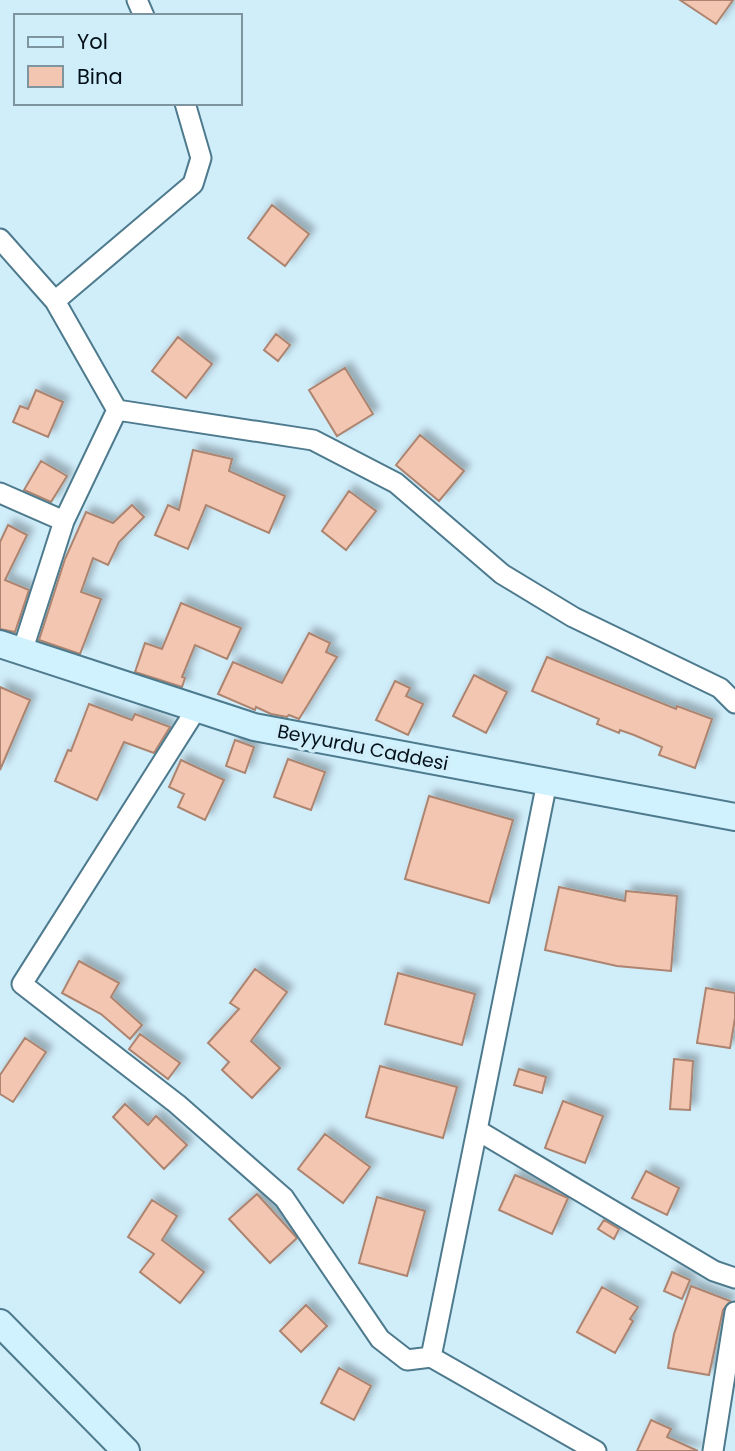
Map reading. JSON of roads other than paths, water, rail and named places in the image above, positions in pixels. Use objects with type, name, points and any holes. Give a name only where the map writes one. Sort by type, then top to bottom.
[{"type":"street","points":[[55,301],[193,184],[201,158],[186,105]]},
{"type":"street","points":[[0,239],[55,301],[117,410]]},
{"type":"street","points":[[11,648],[64,520],[117,410]]},
{"type":"street","points":[[117,410],[313,440],[396,483],[502,574],[573,617],[720,688],[735,703]]},
{"type":"street","points":[[0,493],[64,520]]},
{"type":"street","name":"Beyyurdu Caddesi","points":[[11,648],[254,727],[735,817]]},
{"type":"street","points":[[197,708],[22,984],[177,1104],[284,1198],[380,1339],[407,1360],[431,1357],[596,1451]]},
{"type":"street","points":[[431,1357],[547,782]]},
{"type":"street","points":[[477,1130],[714,1271],[735,1278]]},
{"type":"street","points":[[713,1451],[735,1312]]},
{"type":"street","points":[[0,1323],[127,1451]]}]
